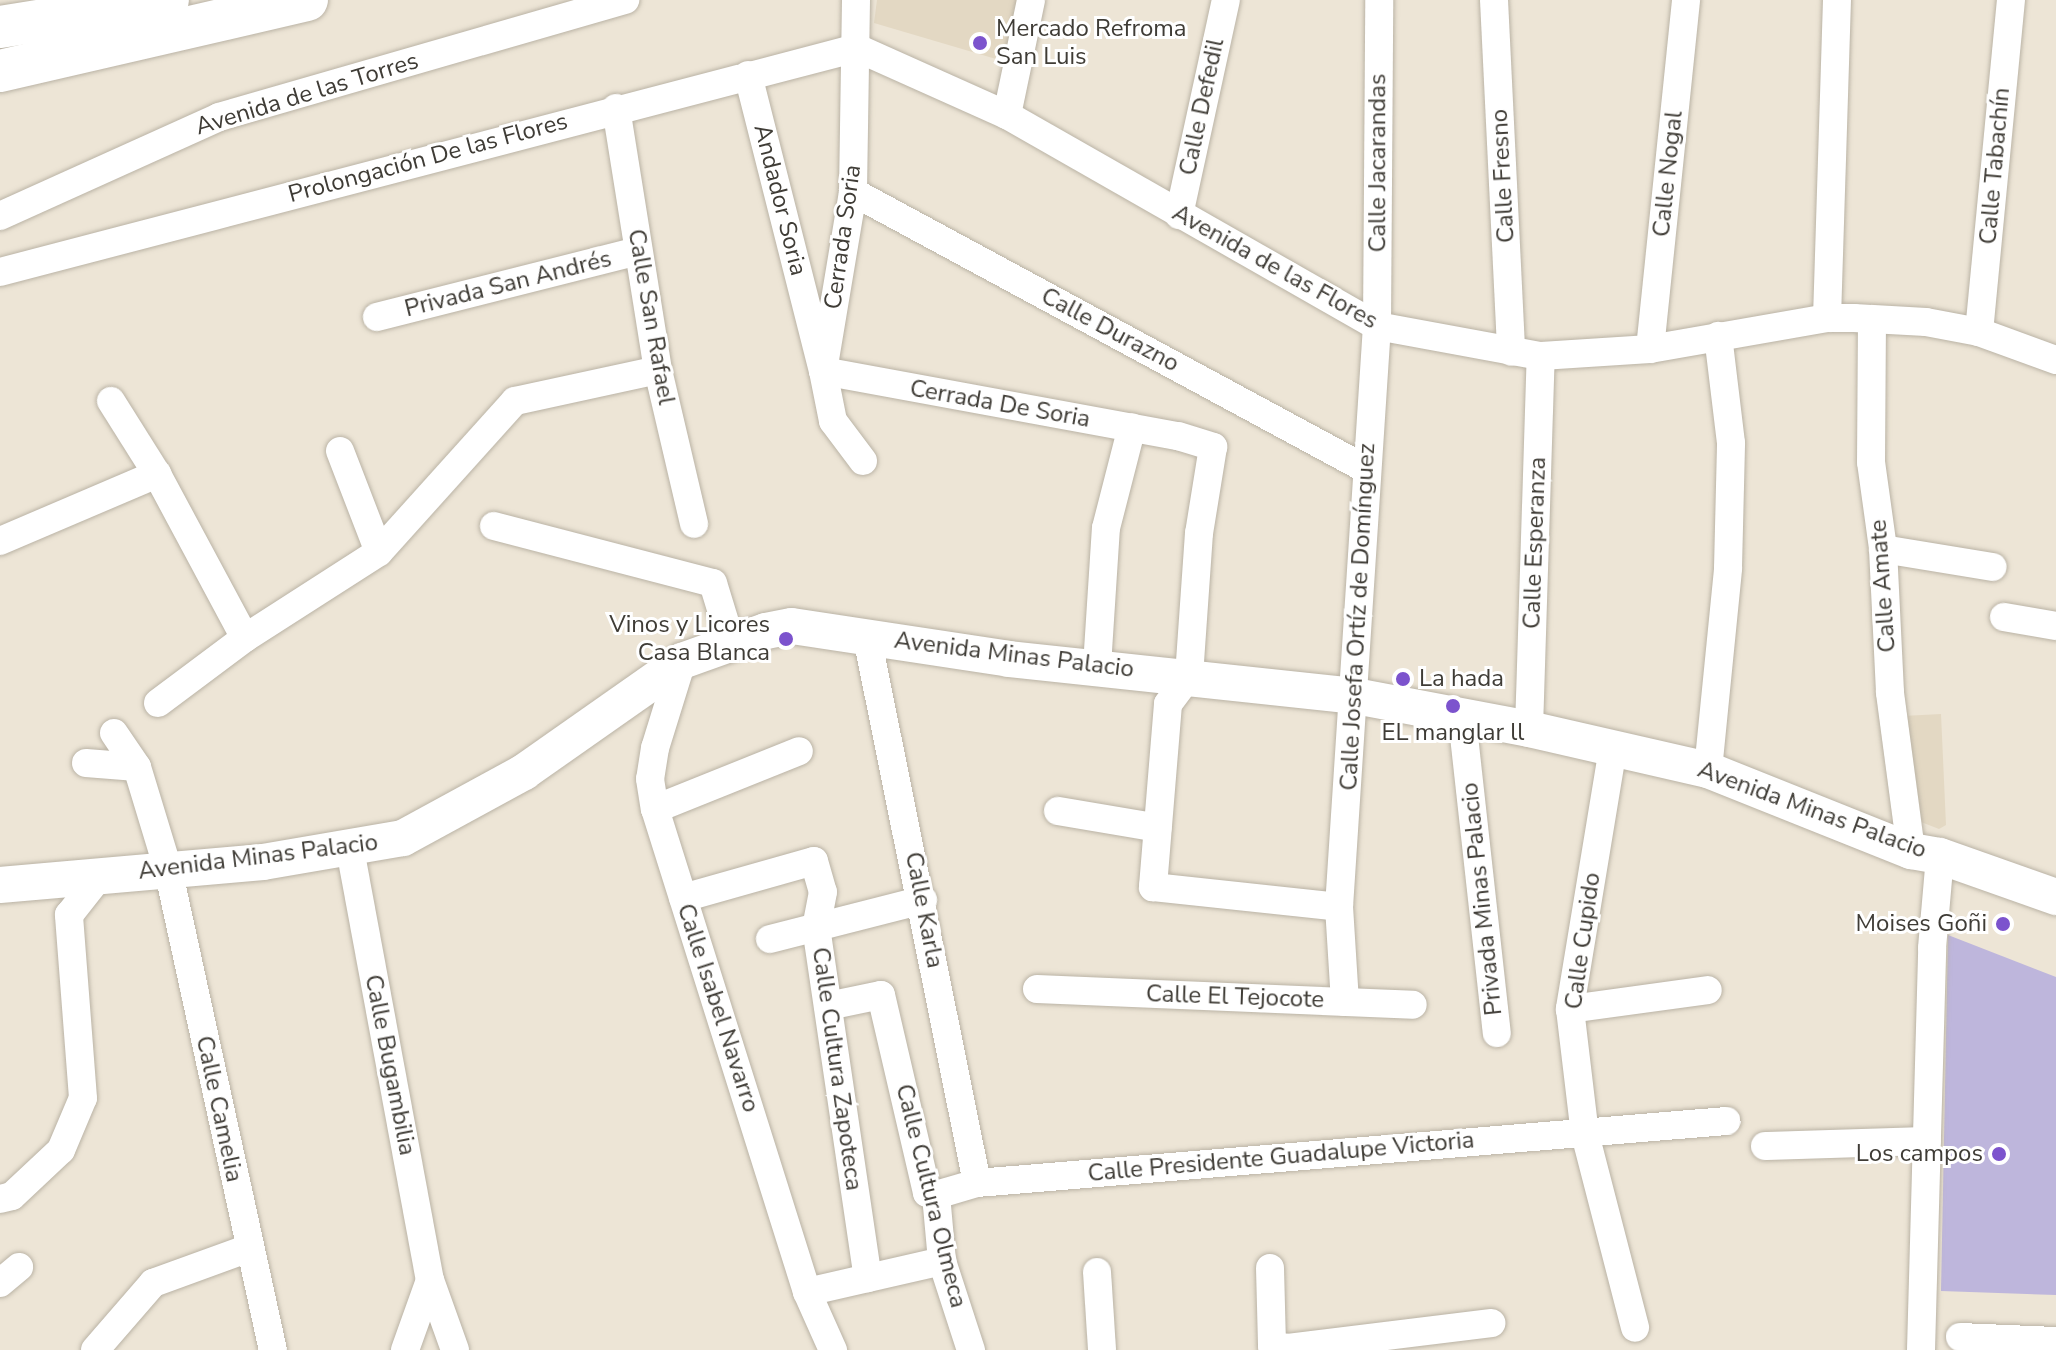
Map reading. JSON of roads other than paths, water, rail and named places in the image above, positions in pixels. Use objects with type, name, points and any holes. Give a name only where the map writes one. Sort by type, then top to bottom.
[{"type":"highway","points":[[0,27],[160,1]]},
{"type":"highway","points":[[0,71],[314,1]]},
{"type":"main road","name":"Avenida Minas Palacio","points":[[0,885],[263,862],[403,838],[524,772],[682,661],[731,642],[792,626],[1009,659],[1355,696],[1529,729],[1708,770],[1926,854],[2056,897]]},
{"type":"street","name":"Avenida de las Torres","points":[[0,216],[219,117],[625,0]]},
{"type":"street","name":"Cerrada Soria","points":[[856,0],[853,192],[823,371],[833,421],[863,461]]},
{"type":"street","points":[[1007,115],[1031,0]]},
{"type":"street","name":"Calle Defedil","points":[[1179,215],[1226,0]]},
{"type":"street","name":"Calle Jacarandas","points":[[1377,326],[1379,0]]},
{"type":"street","name":"Calle Fresno","points":[[1494,0],[1511,352]]},
{"type":"street","name":"Calle Nogal","points":[[1650,349],[1686,0]]},
{"type":"street","points":[[1827,318],[1837,0]]},
{"type":"street","name":"Calle Tabachín","points":[[1979,332],[2011,0]]},
{"type":"street","name":"Prolongación De las Flores","points":[[0,272],[616,108],[857,48]]},
{"type":"street","name":"Avenida de las Flores","points":[[857,48],[1007,115],[1377,326],[1541,356],[1650,349],[1827,318],[1926,322],[1979,332],[2056,360]]},
{"type":"street","name":"Andador Soria","points":[[748,75],[823,371]]},
{"type":"street","name":"Calle San Rafael","points":[[616,108],[658,370],[694,524]]},
{"type":"street","name":"Calle Durazno","points":[[853,192],[1366,469]]},
{"type":"street","name":"Privada San Andrés","points":[[377,317],[638,251]]},
{"type":"street","name":"Calle Amate","points":[[1872,320],[1871,462],[1883,549],[1890,693],[1926,854],[1932,948],[1921,1337]]},
{"type":"street","name":"Calle Josefa Ortíz de Domínguez","points":[[1339,907],[1377,326]]},
{"type":"street","points":[[1708,770],[1728,568],[1731,443],[1718,336]]},
{"type":"street","name":"Calle Esperanza","points":[[1529,729],[1541,356]]},
{"type":"street","points":[[158,703],[245,638],[379,552],[515,401],[658,370]]},
{"type":"street","name":"Cerrada De Soria","points":[[823,371],[1132,427],[1213,447],[1199,533],[1189,676]]},
{"type":"street","points":[[111,401],[157,474],[245,638]]},
{"type":"street","points":[[1097,666],[1106,528],[1132,427]]},
{"type":"street","points":[[340,451],[379,552]]},
{"type":"street","points":[[0,541],[157,474]]},
{"type":"street","points":[[494,526],[713,583],[731,642]]},
{"type":"street","points":[[1883,549],[1993,567]]},
{"type":"street","points":[[2004,617],[2056,626]]},
{"type":"street","name":"Calle Karla","points":[[867,637],[923,900],[977,1183]]},
{"type":"street","name":"Calle Isabel Navarro","points":[[682,661],[655,748],[650,779],[655,809],[807,1292],[833,1350]]},
{"type":"street","points":[[1189,676],[1168,704],[1153,887],[1339,907]]},
{"type":"street","name":"Privada Minas Palacio","points":[[1462,718],[1497,1033]]},
{"type":"street","name":"Calle Camelia","points":[[114,733],[137,767],[168,869],[273,1350]]},
{"type":"street","name":"Calle Cupido","points":[[1613,748],[1570,1009],[1585,1134],[1635,1328]]},
{"type":"street","points":[[655,809],[799,751]]},
{"type":"street","points":[[86,763],[137,767]]},
{"type":"street","points":[[1058,811],[1158,828]]},
{"type":"street","name":"Calle Bugambilia","points":[[350,849],[430,1280],[455,1350]]},
{"type":"street","name":"Calle Cultura Zapoteca","points":[[683,898],[814,861],[823,892],[816,927],[868,1278]]},
{"type":"street","points":[[0,1199],[12,1196],[61,1150],[83,1098],[69,915],[99,877]]},
{"type":"street","points":[[770,939],[923,900]]},
{"type":"street","name":"Calle El Tejocote","points":[[1037,989],[1345,1002],[1339,907]]},
{"type":"street","points":[[1570,1009],[1708,990]]},
{"type":"street","name":"Calle Cultura Olmeca","points":[[828,1006],[881,995],[927,1193],[936,1195],[942,1261],[971,1350]]},
{"type":"street","points":[[1345,1002],[1413,1005]]},
{"type":"street","name":"Calle Presidente Guadalupe Victoria","points":[[936,1195],[977,1183],[1726,1121]]},
{"type":"street","points":[[1765,1146],[1927,1141]]},
{"type":"street","points":[[95,1350],[153,1283],[249,1248]]},
{"type":"street","points":[[807,1292],[942,1261]]},
{"type":"street","points":[[1270,1268],[1272,1346],[1288,1349],[1491,1323]]},
{"type":"street","points":[[1097,1272],[1102,1350]]},
{"type":"street","points":[[405,1350],[430,1280]]},
{"type":"street","points":[[1921,1337],[1948,1326],[2012,1340]]},
{"type":"place","name":"Mercado Refroma San Luis","points":[[980,43]]},
{"type":"place","name":"Vinos y Licores Casa Blanca","points":[[786,639]]},
{"type":"place","name":"La hada","points":[[1403,679]]},
{"type":"place","name":"EL manglar ll","points":[[1453,706]]},
{"type":"place","name":"Moises Goñi","points":[[2003,924]]},
{"type":"place","name":"Los campos","points":[[1999,1154]]}]
